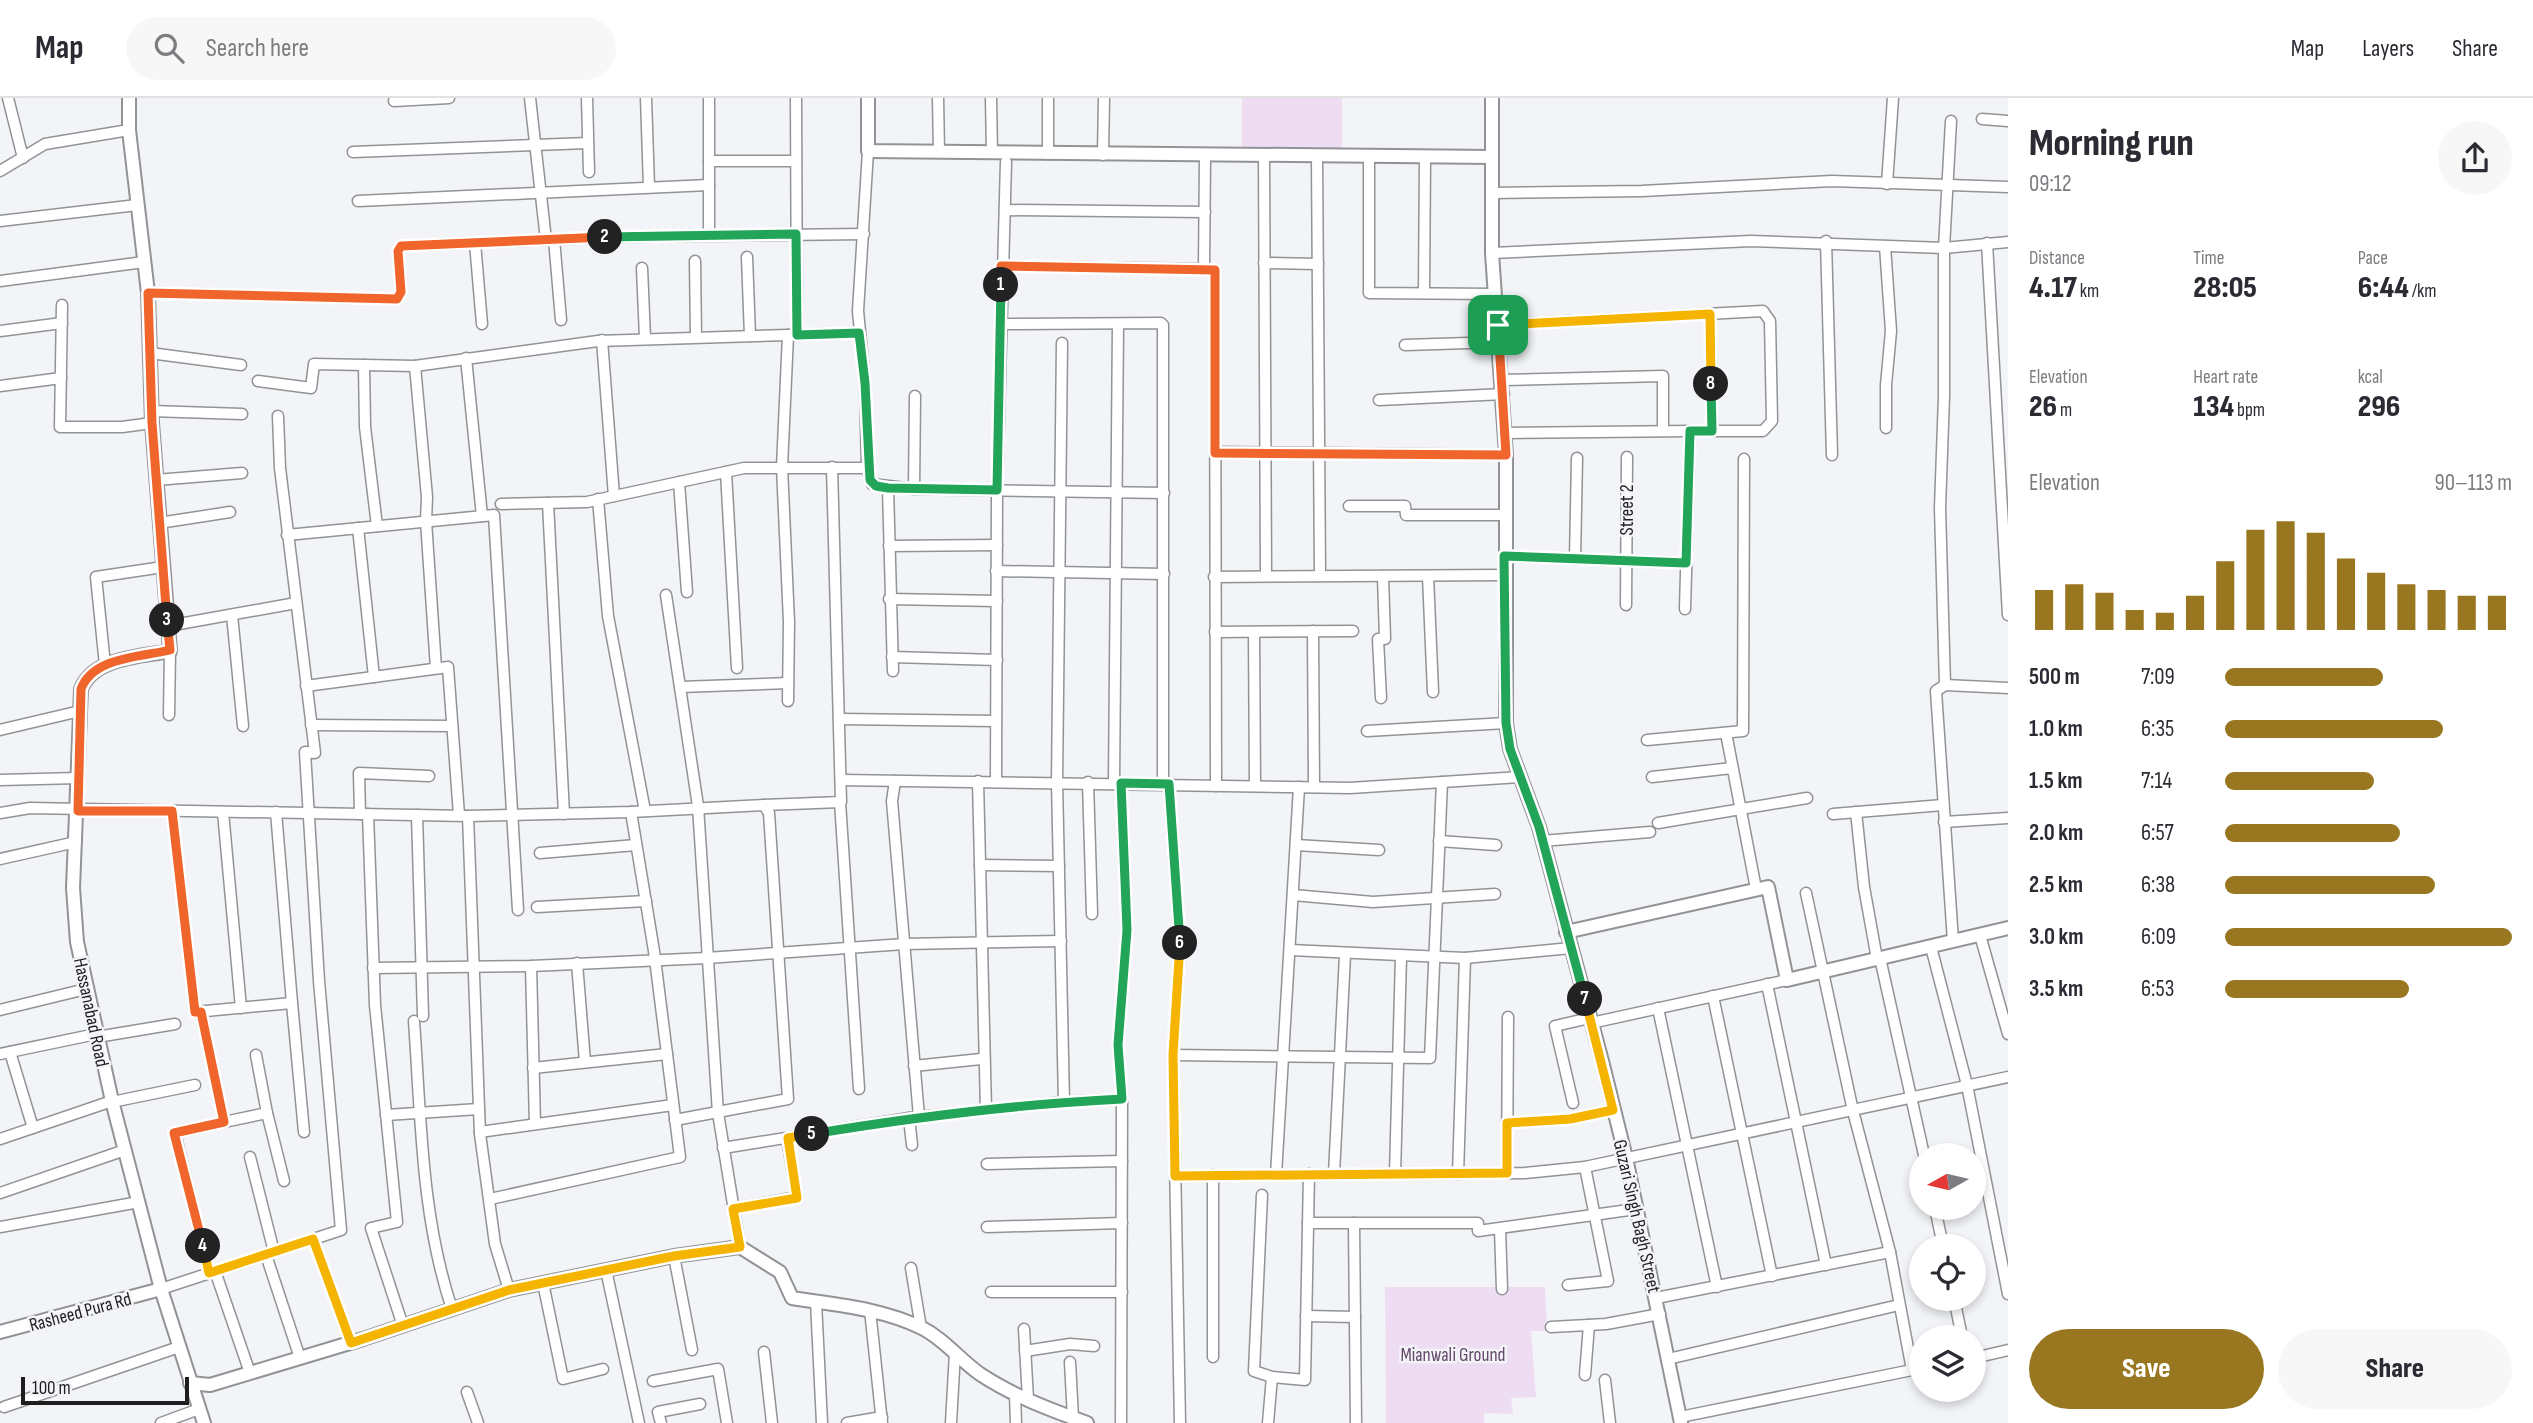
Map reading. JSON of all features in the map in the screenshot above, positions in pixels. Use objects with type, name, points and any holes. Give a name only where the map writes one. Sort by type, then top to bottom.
[{"type":"street","points":[[8,98],[23,158]]},
{"type":"street","points":[[129,98],[129,130],[148,293],[151,417],[170,650],[169,715]]},
{"type":"street","points":[[394,101],[449,98]]},
{"type":"street","points":[[530,98],[541,192],[561,320]]},
{"type":"street","points":[[587,98],[589,172]]},
{"type":"street","points":[[646,98],[649,187]]},
{"type":"street","points":[[709,98],[709,235]]},
{"type":"street","points":[[788,701],[789,622],[782,467],[796,234],[796,98]]},
{"type":"street","points":[[868,98],[859,333],[865,383],[867,468],[872,484],[914,489],[1164,493]]},
{"type":"street","points":[[938,98],[939,152]]},
{"type":"street","points":[[992,98],[992,153]]},
{"type":"street","points":[[1048,98],[1048,154]]},
{"type":"street","points":[[1103,155],[1104,98]]},
{"type":"street","name":"Guzari Singh Bagh Street","points":[[1492,98],[1492,253],[1504,394],[1506,455],[1506,723],[1520,777],[1542,841],[1626,1158],[1680,1420]]},
{"type":"street","points":[[1886,184],[1893,98]]},
{"type":"street","points":[[1982,119],[2008,121]]},
{"type":"street","points":[[1945,685],[1940,508],[1944,396],[1944,248],[1951,121]]},
{"type":"street","points":[[0,171],[45,144],[129,130]]},
{"type":"street","points":[[353,152],[588,143]]},
{"type":"street","points":[[868,151],[1492,157]]},
{"type":"street","points":[[1204,269],[1205,156]]},
{"type":"street","points":[[1264,156],[1266,576]]},
{"type":"street","points":[[1317,156],[1320,576]]},
{"type":"street","points":[[1369,157],[1369,293],[1495,294]]},
{"type":"street","points":[[1423,293],[1424,157]]},
{"type":"street","points":[[709,161],[796,161]]},
{"type":"street","points":[[996,781],[997,490],[1001,266],[1006,162]]},
{"type":"street","points":[[1492,193],[1642,191],[1832,181],[2008,187]]},
{"type":"street","points":[[358,201],[709,185]]},
{"type":"street","points":[[0,221],[137,205]]},
{"type":"street","points":[[1005,210],[1205,212]]},
{"type":"street","points":[[148,293],[397,299],[401,292],[398,251],[401,246],[550,239],[864,234]]},
{"type":"street","points":[[1826,241],[1832,456]]},
{"type":"street","points":[[1492,253],[1677,243],[1826,241],[1944,248],[2008,242]]},
{"type":"street","points":[[475,243],[482,324]]},
{"type":"street","points":[[1987,243],[2008,615]]},
{"type":"street","points":[[1885,246],[1891,331],[1886,385],[1886,428]]},
{"type":"street","points":[[747,257],[750,336]]},
{"type":"street","points":[[695,261],[696,337]]},
{"type":"street","points":[[0,281],[144,262]]},
{"type":"street","points":[[1264,263],[1318,264]]},
{"type":"street","points":[[1001,266],[1215,270],[1216,786]]},
{"type":"street","points":[[642,268],[645,338]]},
{"type":"street","points":[[62,305],[61,427],[122,427],[151,417],[242,414]]},
{"type":"street","points":[[1498,325],[1763,311],[1770,321],[1772,421],[1763,431],[1505,433]]},
{"type":"street","points":[[1710,314],[1712,431]]},
{"type":"street","points":[[0,331],[62,323]]},
{"type":"street","points":[[1000,324],[1163,325],[1166,784],[1180,946],[1173,1055],[1180,1423]]},
{"type":"street","points":[[1118,324],[1117,783],[1127,930],[1118,1045],[1122,1099],[1121,1423]]},
{"type":"street","points":[[258,380],[311,388],[314,364],[415,366],[601,340],[859,333]]},
{"type":"street","points":[[601,340],[614,496]]},
{"type":"street","points":[[1405,345],[1500,342]]},
{"type":"street","points":[[1062,343],[1057,782],[1065,1102]]},
{"type":"street","points":[[150,353],[241,365]]},
{"type":"street","points":[[466,358],[482,516]]},
{"type":"street","points":[[364,365],[365,427],[377,526]]},
{"type":"street","points":[[415,366],[427,497],[426,521],[436,668]]},
{"type":"street","points":[[1503,380],[1663,376],[1662,431]]},
{"type":"street","points":[[0,386],[61,378]]},
{"type":"street","points":[[1379,400],[1504,394]]},
{"type":"street","points":[[914,489],[915,396]]},
{"type":"street","points":[[161,1289],[341,1230],[319,981],[305,752],[315,753],[279,468],[278,416]]},
{"type":"street","points":[[1685,609],[1690,431]]},
{"type":"street","points":[[1215,453],[1506,455]]},
{"type":"street","name":"Street 2","points":[[1626,605],[1627,457]]},
{"type":"street","points":[[1575,559],[1577,458]]},
{"type":"street","points":[[1647,740],[1743,731],[1744,459]]},
{"type":"street","points":[[501,504],[598,499],[726,472],[782,467],[867,468]]},
{"type":"street","points":[[832,467],[840,802],[859,1088]]},
{"type":"street","points":[[726,472],[737,668]]},
{"type":"street","points":[[156,480],[242,474]]},
{"type":"street","points":[[679,482],[687,592]]},
{"type":"street","points":[[888,488],[893,671]]},
{"type":"street","points":[[598,499],[608,616],[645,811]]},
{"type":"street","points":[[548,503],[564,814]]},
{"type":"street","points":[[1349,506],[1405,506],[1406,515],[1506,515]]},
{"type":"street","points":[[159,523],[230,512]]},
{"type":"street","points":[[287,534],[494,515],[518,910]]},
{"type":"street","points":[[358,528],[374,677]]},
{"type":"street","points":[[889,546],[997,545]]},
{"type":"street","points":[[1504,556],[1686,563]]},
{"type":"street","points":[[163,567],[96,577],[105,665],[170,650]]},
{"type":"street","points":[[996,571],[1164,573]]},
{"type":"street","points":[[1214,577],[1504,575]]},
{"type":"street","points":[[1381,698],[1378,639],[1385,639],[1383,576]]},
{"type":"street","points":[[1428,576],[1433,692]]},
{"type":"street","points":[[666,595],[698,806],[718,1113],[740,1247]]},
{"type":"street","points":[[889,599],[997,601]]},
{"type":"street","points":[[168,626],[296,603]]},
{"type":"street","points":[[232,615],[243,726]]},
{"type":"street","points":[[1313,631],[1314,787]]},
{"type":"street","points":[[1215,632],[1353,631]]},
{"type":"street","points":[[1254,632],[1255,786]]},
{"type":"street","points":[[892,657],[997,660]]},
{"type":"street","name":"Hassanabad Road","points":[[105,665],[85,678],[81,689],[73,888],[77,942],[112,1102],[161,1289],[204,1423]]},
{"type":"street","points":[[306,686],[447,667],[463,815],[475,967],[480,1132],[495,1244],[509,1290]]},
{"type":"street","points":[[680,687],[788,683]]},
{"type":"street","points":[[1953,941],[1936,691],[1945,685],[2008,688]]},
{"type":"street","points":[[0,730],[80,711]]},
{"type":"street","points":[[839,719],[996,722]]},
{"type":"street","points":[[1367,731],[1506,723]]},
{"type":"street","points":[[311,725],[452,726]]},
{"type":"street","points":[[1726,733],[1756,889]]},
{"type":"street","points":[[1652,778],[1732,768]]},
{"type":"street","points":[[402,1326],[370,1228],[397,1222],[373,968],[359,773],[429,776]]},
{"type":"street","points":[[841,780],[1314,787],[1520,777]]},
{"type":"street","points":[[0,780],[78,778]]},
{"type":"street","points":[[895,781],[892,801],[914,1066],[912,1145]]},
{"type":"street","points":[[978,781],[986,1110]]},
{"type":"street","points":[[1088,782],[1092,914]]},
{"type":"street","points":[[1173,1055],[1430,1058],[1442,782]]},
{"type":"street","points":[[1276,1175],[1299,787]]},
{"type":"street","points":[[1658,823],[1807,798]]},
{"type":"street","points":[[0,813],[30,808],[78,811],[512,815],[840,802]]},
{"type":"street","points":[[675,1120],[788,1099],[769,813],[764,805]]},
{"type":"street","points":[[1833,814],[1943,805]]},
{"type":"street","points":[[172,811],[195,1012],[292,1003]]},
{"type":"street","points":[[223,812],[241,1008]]},
{"type":"street","points":[[276,812],[304,1132]]},
{"type":"street","points":[[490,1199],[680,1157],[655,959],[631,812]]},
{"type":"street","points":[[1856,812],[1864,887],[1878,959],[1921,1143]]},
{"type":"street","points":[[417,815],[422,968],[418,1019],[421,1113],[430,1224],[437,1265],[452,1309]]},
{"type":"street","points":[[1944,822],[2008,818]]},
{"type":"street","points":[[1542,841],[1650,832]]},
{"type":"street","points":[[1439,841],[1496,845]]},
{"type":"street","points":[[0,859],[76,842]]},
{"type":"street","points":[[540,853],[636,845]]},
{"type":"street","points":[[1296,845],[1380,850]]},
{"type":"street","points":[[980,865],[1059,866]]},
{"type":"street","points":[[1566,932],[1769,888],[1787,980]]},
{"type":"street","points":[[1806,893],[1853,1111],[1890,1252],[1899,1305],[1909,1341]]},
{"type":"street","points":[[1293,895],[1373,902],[1495,894]]},
{"type":"street","points":[[537,907],[646,901]]},
{"type":"street","points":[[1573,1103],[1555,1026],[1658,1008],[2008,928]]},
{"type":"street","points":[[1980,935],[2008,1034]]},
{"type":"street","points":[[373,968],[531,966],[706,958],[904,944],[1061,941]]},
{"type":"street","points":[[1931,947],[1967,1085],[2008,1294]]},
{"type":"street","points":[[1290,950],[1345,955],[1465,958],[1571,948]]},
{"type":"street","points":[[1334,1174],[1345,955]]},
{"type":"street","points":[[1395,1174],[1401,957]]},
{"type":"street","points":[[1458,1174],[1465,958]]},
{"type":"street","points":[[577,963],[585,1062]]},
{"type":"street","points":[[531,966],[535,1124]]},
{"type":"street","points":[[1767,984],[1826,1265]]},
{"type":"street","points":[[0,1010],[86,989]]},
{"type":"street","points":[[1713,996],[1744,1131],[1772,1276]]},
{"type":"street","points":[[1658,1008],[1717,1287]]},
{"type":"street","points":[[201,1012],[224,1122]]},
{"type":"street","points":[[1507,1173],[1508,1017]]},
{"type":"street","points":[[33,1128],[5,1053],[97,1035],[175,1024]]},
{"type":"street","points":[[533,1068],[667,1054]]},
{"type":"street","points":[[256,1055],[284,1181]]},
{"type":"street","points":[[914,1066],[981,1059]]},
{"type":"street","points":[[1175,1176],[1507,1173],[1585,1167],[1744,1131],[1912,1099],[2008,1077]]},
{"type":"street","points":[[0,1139],[112,1102],[195,1085]]},
{"type":"street","points":[[723,1148],[914,1118],[1065,1102],[1122,1099]]},
{"type":"street","points":[[480,1132],[673,1105]]},
{"type":"street","points":[[386,1115],[479,1109]]},
{"type":"street","points":[[1507,1123],[1570,1119],[1613,1110]]},
{"type":"street","points":[[250,1373],[212,1272],[174,1133],[267,1112]]},
{"type":"street","points":[[733,1209],[797,1198],[788,1138]]},
{"type":"street","points":[[0,1193],[125,1150]]},
{"type":"street","points":[[250,1157],[270,1254],[300,1358]]},
{"type":"street","points":[[987,1164],[1122,1161]]},
{"type":"street","points":[[1568,1285],[1608,1281],[1585,1167]]},
{"type":"street","points":[[1262,1195],[1254,1371],[1272,1377],[1305,1380],[1309,1174]]},
{"type":"street","points":[[1213,1175],[1213,1357]]},
{"type":"street","points":[[0,1227],[139,1202]]},
{"type":"street","points":[[1308,1223],[1478,1223],[1478,1231],[1636,1209]]},
{"type":"street","points":[[986,1227],[1122,1223]]},
{"type":"street","points":[[1354,1223],[1356,1423]]},
{"type":"street","points":[[1500,1229],[1502,1289]]},
{"type":"street","points":[[313,1239],[351,1343]]},
{"type":"street","points":[[190,1383],[210,1385],[351,1343],[509,1290],[674,1256],[740,1247],[780,1272],[792,1298],[870,1310],[921,1328],[978,1372],[1021,1396],[1087,1423]]},
{"type":"street","points":[[1656,1298],[1890,1252]]},
{"type":"street","points":[[674,1256],[692,1350]]},
{"type":"street","points":[[911,1268],[921,1328]]},
{"type":"street","points":[[606,1270],[639,1423]]},
{"type":"street","points":[[543,1283],[563,1379],[603,1369]]},
{"type":"street","name":"Rasheed Pura Rd","points":[[0,1332],[161,1289]]},
{"type":"street","points":[[991,1292],[1122,1292]]},
{"type":"street","points":[[816,1302],[822,1423]]},
{"type":"street","points":[[1668,1359],[1899,1305]]},
{"type":"street","points":[[847,1423],[882,1420],[870,1310]]},
{"type":"street","points":[[1552,1327],[1589,1325],[1660,1314]]},
{"type":"street","points":[[1306,1316],[1355,1317]]},
{"type":"street","points":[[1585,1375],[1589,1325]]},
{"type":"street","points":[[1016,1423],[1025,1351],[1024,1329]]},
{"type":"street","points":[[1025,1351],[1070,1344],[1094,1346]]},
{"type":"street","points":[[4,1407],[179,1347]]},
{"type":"street","points":[[1986,1355],[2008,1350]]},
{"type":"street","points":[[764,1352],[772,1423]]},
{"type":"street","points":[[951,1423],[955,1352]]},
{"type":"street","points":[[1070,1362],[1073,1418]]},
{"type":"street","points":[[653,1381],[718,1369],[727,1423]]},
{"type":"street","points":[[1680,1420],[1909,1371]]},
{"type":"street","points":[[1268,1423],[1272,1377]]},
{"type":"street","points":[[1605,1380],[1610,1423]]},
{"type":"street","points":[[467,1392],[478,1423]]},
{"type":"street","points":[[661,1423],[658,1412],[700,1405]]},
{"type":"street","points":[[161,1423],[199,1409]]},
{"type":"green space","points":[[1242,98],[1342,98],[1342,156],[1242,156]]},
{"type":"green space","name":"Mianwali Ground","points":[[1385,1287],[1545,1287],[1547,1331],[1531,1331],[1536,1397],[1511,1398],[1513,1414],[1484,1413],[1484,1423],[1386,1423]]},
{"type":"route","points":[[796,234],[797,335],[859,333],[865,383],[867,468],[870,480],[876,486],[914,489],[997,490],[1001,266],[1215,270],[1215,453],[1506,455],[1498,325],[1710,314],[1712,431],[1690,431],[1686,563],[1504,556],[1506,723],[1510,749],[1539,827],[1613,1110],[1570,1119],[1507,1123],[1507,1173],[1175,1176],[1173,1055],[1180,946],[1169,784],[1121,783],[1127,930],[1118,1045],[1122,1099],[919,1117],[788,1138],[797,1198],[733,1209],[740,1247],[674,1256],[509,1290],[351,1343],[313,1239],[209,1273],[174,1133],[224,1122],[201,1012],[195,1012],[172,811],[78,811],[81,689],[85,678],[105,665],[170,650],[152,423],[148,293],[348,300],[397,299],[401,292],[398,248],[401,246],[613,237],[796,234]]}]
